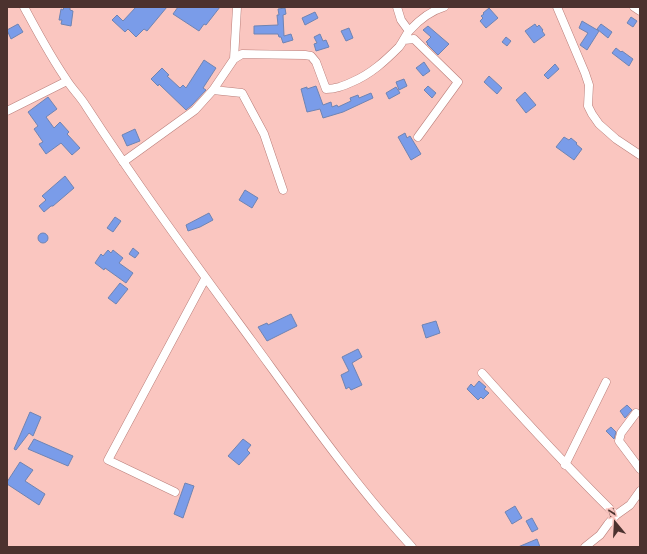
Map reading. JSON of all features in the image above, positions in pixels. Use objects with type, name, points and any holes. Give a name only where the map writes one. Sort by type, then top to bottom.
[{"type":"street","points":[[24,7],[45,46],[67,81],[80,96],[123,162],[205,279],[352,476],[396,530],[412,547]]},
{"type":"street","points":[[234,59],[237,7]]},
{"type":"street","points":[[397,7],[401,20],[409,32]]},
{"type":"street","points":[[123,162],[195,110],[213,90],[234,59],[242,54],[311,56],[316,62],[326,89],[334,89],[363,77],[373,71],[400,45],[409,32],[425,16],[444,7]]},
{"type":"street","points":[[557,7],[586,73],[589,85],[588,106],[592,114],[599,124],[616,139],[640,155]]},
{"type":"street","points":[[634,7],[640,11]]},
{"type":"street","points":[[404,40],[414,39],[458,82],[418,137]]},
{"type":"street","points":[[7,111],[67,81]]},
{"type":"street","points":[[213,90],[242,93],[264,134],[284,190]]},
{"type":"street","points":[[175,492],[108,460],[205,279]]},
{"type":"street","points":[[482,373],[532,429],[616,515]]},
{"type":"street","points":[[566,465],[606,382]]},
{"type":"street","points":[[636,413],[621,434],[618,441],[640,468]]},
{"type":"street","points":[[585,547],[600,535],[616,515],[630,505],[640,491]]},
{"type":"building","points":[[64,7],[70,7],[70,10],[73,11],[71,26],[61,24],[62,20],[59,20],[61,9],[63,10]]},
{"type":"building","points":[[136,7],[167,7],[147,31],[144,29],[136,37],[128,29],[125,32],[112,20],[117,15],[123,21]]},
{"type":"building","points":[[178,7],[220,7],[206,25],[204,24],[199,31],[173,14]]},
{"type":"building","points":[[285,8],[286,14],[283,15],[284,36],[291,34],[293,40],[283,43],[278,34],[254,34],[254,26],[278,25],[278,9]]},
{"type":"building","points":[[489,8],[498,18],[486,28],[480,21],[483,18],[481,16],[484,14],[483,13]]},
{"type":"building","points":[[315,12],[318,18],[305,25],[302,18]]},
{"type":"building","points":[[631,17],[637,21],[633,27],[627,23]]},
{"type":"building","points":[[582,21],[599,31],[587,50],[580,45],[588,33],[579,28]]},
{"type":"building","points":[[18,24],[23,32],[11,39],[7,30]]},
{"type":"building","points":[[535,24],[537,27],[539,25],[545,35],[534,43],[525,31]]},
{"type":"building","points":[[601,24],[612,32],[608,38],[597,29]]},
{"type":"building","points":[[428,26],[449,44],[438,55],[426,42],[431,37],[423,30]]},
{"type":"building","points":[[349,28],[353,38],[346,41],[341,31]]},
{"type":"building","points":[[320,34],[323,41],[326,40],[329,47],[316,51],[314,44],[317,43],[314,37]]},
{"type":"building","points":[[506,37],[511,41],[507,46],[502,42]]},
{"type":"building","points":[[616,48],[633,59],[629,66],[612,53]]},
{"type":"building","points":[[204,60],[216,68],[203,88],[206,90],[186,110],[159,84],[158,86],[151,79],[162,68],[169,75],[167,76],[180,88],[183,85],[186,88]]},
{"type":"building","points":[[424,62],[430,71],[423,76],[416,68]]},
{"type":"building","points":[[555,64],[559,69],[548,79],[544,75]]},
{"type":"building","points":[[489,76],[502,88],[497,94],[484,82]]},
{"type":"building","points":[[404,79],[407,86],[399,90],[396,82]]},
{"type":"building","points":[[316,86],[323,105],[331,102],[332,107],[337,105],[338,107],[351,101],[350,98],[358,95],[359,98],[371,93],[373,98],[343,112],[323,118],[320,109],[307,112],[301,89]]},
{"type":"building","points":[[428,86],[436,93],[432,98],[424,90]]},
{"type":"building","points":[[396,87],[400,93],[389,99],[386,93]]},
{"type":"building","points":[[525,92],[536,105],[526,113],[516,100]]},
{"type":"building","points":[[48,97],[57,109],[46,117],[54,128],[60,122],[69,132],[67,134],[80,148],[72,155],[61,143],[46,154],[39,144],[43,142],[34,129],[38,126],[28,112]]},
{"type":"building","points":[[135,129],[140,141],[127,146],[122,135]]},
{"type":"building","points":[[405,133],[407,138],[410,136],[421,154],[411,160],[398,137]]},
{"type":"building","points":[[564,137],[569,140],[571,138],[582,149],[574,160],[556,147]]},
{"type":"building","points":[[65,176],[74,188],[44,212],[39,206],[46,200],[42,196]]},
{"type":"building","points":[[245,190],[258,198],[252,208],[239,200]]},
{"type":"building","points":[[209,213],[213,220],[188,231],[186,225]]},
{"type":"building","points":[[115,217],[121,221],[113,232],[107,228]]},
{"type":"building","points":[[41,233],[45,233],[47,234],[47,242],[41,243],[38,240],[38,236]]},
{"type":"building","points":[[133,248],[139,253],[135,258],[129,254]]},
{"type":"building","points":[[108,250],[111,253],[113,250],[123,258],[119,263],[133,273],[126,283],[105,268],[104,270],[95,263],[101,254],[103,256]]},
{"type":"building","points":[[120,283],[128,289],[116,304],[108,298]]},
{"type":"building","points":[[291,314],[297,326],[267,341],[258,327],[267,323],[268,325]]},
{"type":"building","points":[[436,321],[440,333],[426,338],[422,325]]},
{"type":"building","points":[[358,349],[362,357],[352,363],[362,385],[351,390],[349,387],[346,389],[341,375],[349,371],[342,357]]},
{"type":"building","points":[[479,381],[486,387],[484,389],[489,393],[483,399],[481,397],[478,400],[467,389],[471,384],[474,387]]},
{"type":"building","points":[[627,405],[632,410],[625,418],[620,411]]},
{"type":"building","points":[[30,412],[41,417],[33,436],[29,433],[16,450],[14,449]]},
{"type":"building","points":[[611,427],[616,432],[614,439],[606,431]]},
{"type":"building","points":[[34,439],[73,456],[68,466],[28,449]]},
{"type":"building","points":[[243,439],[251,445],[247,450],[250,453],[239,465],[228,456]]},
{"type":"building","points":[[20,462],[33,470],[25,481],[45,494],[39,505],[7,484]]},
{"type":"building","points":[[185,483],[194,486],[183,518],[174,514]]},
{"type":"building","points":[[515,506],[522,518],[512,524],[505,512]]},
{"type":"building","points":[[532,518],[538,529],[532,532],[526,521]]},
{"type":"building","points":[[537,539],[540,547],[518,547]]}]
